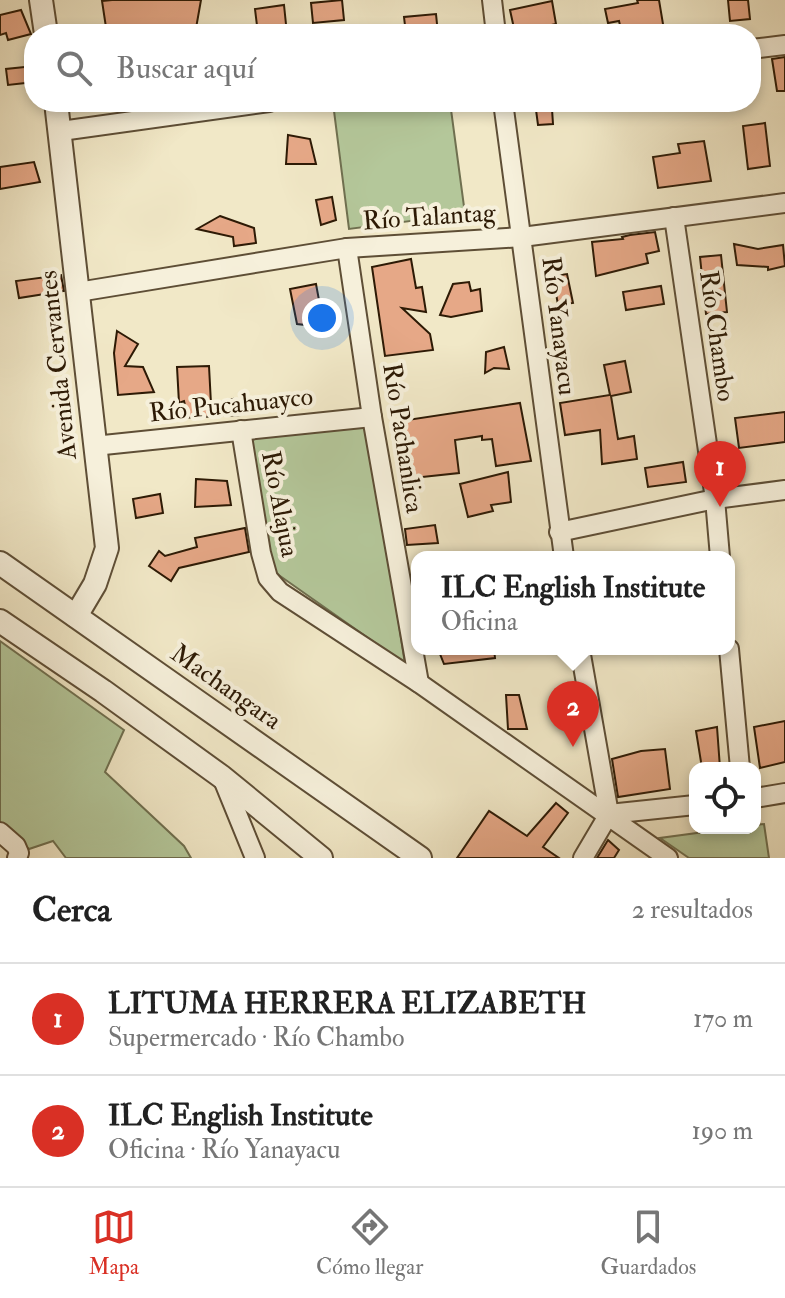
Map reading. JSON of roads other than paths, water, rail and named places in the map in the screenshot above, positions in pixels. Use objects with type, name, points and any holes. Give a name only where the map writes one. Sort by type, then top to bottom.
[{"type":"street","points":[[41,0],[45,24]]},
{"type":"street","points":[[492,0],[495,24]]},
{"type":"street","points":[[761,48],[785,45]]},
{"type":"street","name":"Avenida Cervantes","points":[[58,112],[107,548],[95,584],[76,616]]},
{"type":"street","points":[[61,131],[197,112]]},
{"type":"street","name":"Río Yanayacu","points":[[504,112],[563,551]]},
{"type":"street","points":[[784,203],[785,210]]},
{"type":"street","name":"Río Talantag","points":[[78,292],[347,248],[522,237],[784,203]]},
{"type":"street","name":"Río Chambo","points":[[674,217],[715,499],[719,551]]},
{"type":"street","name":"Río Pachanlica","points":[[347,248],[372,417],[411,638]]},
{"type":"street","name":"Río Pucahuayco","points":[[94,446],[372,417]]},
{"type":"street","name":"Río Alajua","points":[[241,430],[261,553],[268,578],[280,592],[419,683],[668,858]]},
{"type":"street","points":[[559,532],[715,499],[785,490]]},
{"type":"street","name":"Machangara","points":[[0,563],[420,858]]},
{"type":"street","points":[[0,621],[222,777],[321,858]]},
{"type":"street","name":"Río Pachanlica","points":[[414,655],[419,683]]},
{"type":"street","points":[[581,655],[609,814],[583,858]]},
{"type":"street","points":[[730,655],[739,762]]},
{"type":"street","points":[[222,777],[255,858]]},
{"type":"street","points":[[761,797],[785,793]]},
{"type":"street","points":[[609,814],[689,806]]},
{"type":"street","points":[[0,832],[16,846],[18,856]]},
{"type":"place","name":"LITUMA HERRERA ELIZABETH","points":[[720,507]]},
{"type":"place","name":"ILC English Institute","points":[[573,747]]}]
